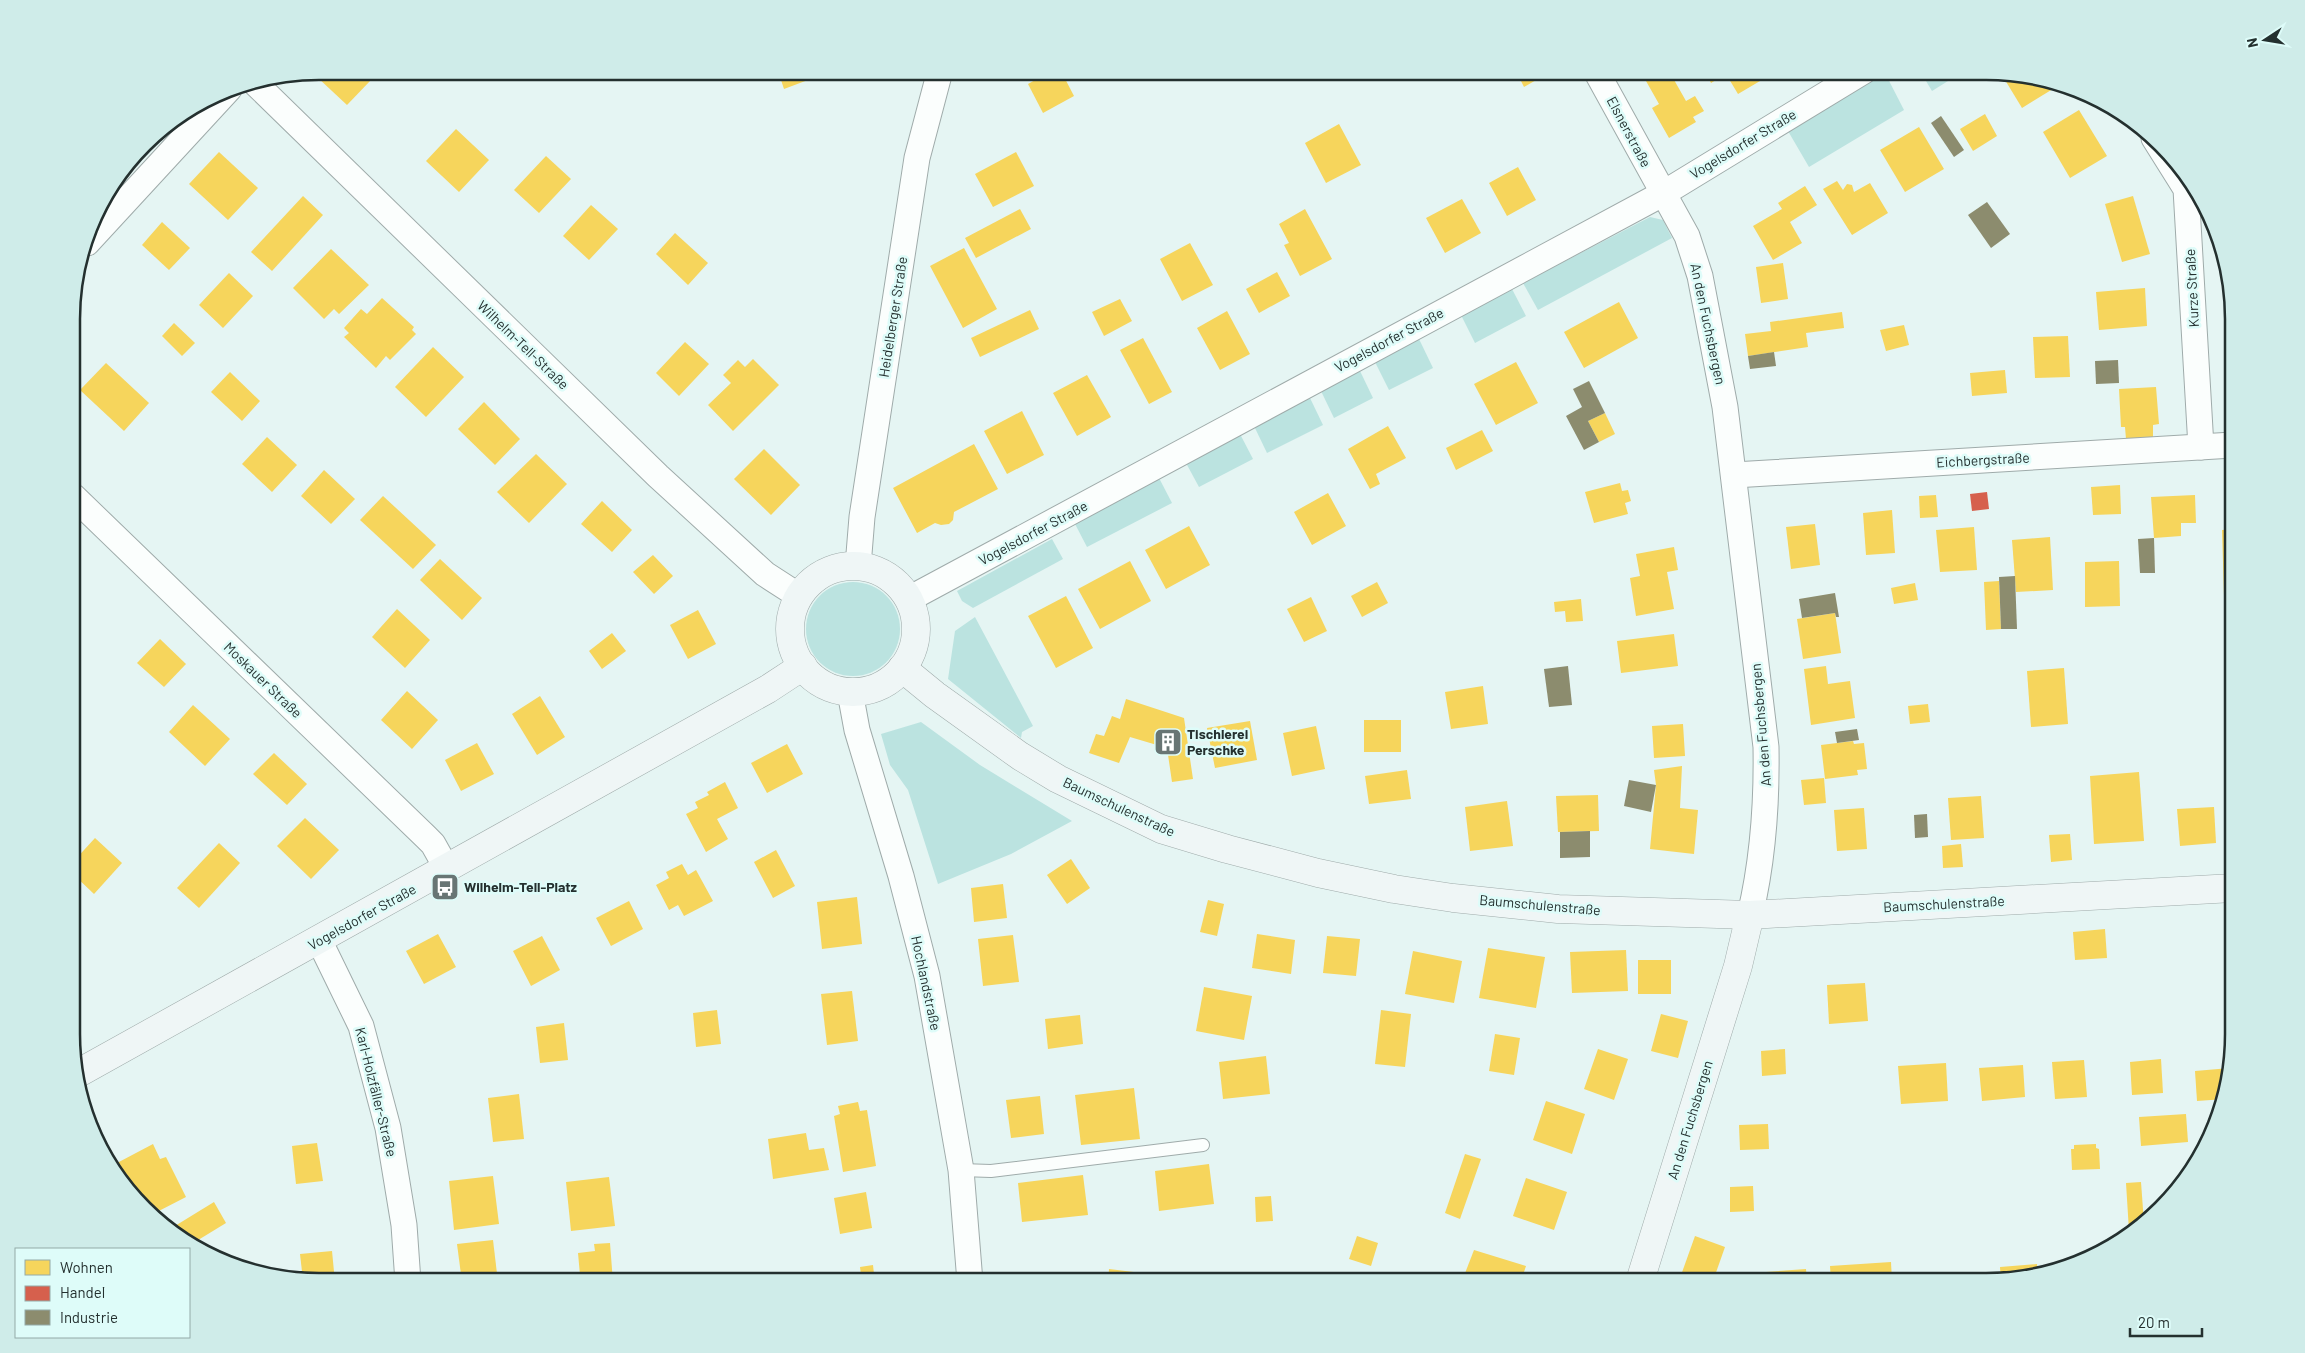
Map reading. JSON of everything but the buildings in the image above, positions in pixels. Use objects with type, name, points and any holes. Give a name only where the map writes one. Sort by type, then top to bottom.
[{"type":"street","name":"Heidelberger Straße","points":[[858,566],[862,517],[917,158],[938,80]]},
{"type":"street","name":"Elsnerstraße","points":[[1601,80],[1664,192]]},
{"type":"street","name":"Vogelsdorfer Straße","points":[[908,600],[1664,192],[1849,80]]},
{"type":"street","name":"Wilhelm-Tell-Straße","points":[[260,87],[658,476],[765,574],[799,596]]},
{"type":"street","points":[[96,233],[215,104]]},
{"type":"street","name":"Kurze Straße","points":[[2174,171],[2186,190],[2201,447]]},
{"type":"street","name":"An den Fuchsbergen","points":[[1642,1273],[1738,966],[1755,894],[1767,795],[1766,747],[1723,394],[1700,276],[1686,236],[1664,192]]},
{"type":"street","name":"Eichbergstraße","points":[[1734,475],[2225,446]]},
{"type":"street","name":"Moskauer Straße","points":[[80,503],[426,837],[446,869]]},
{"type":"street","points":[[858,566],[873,569],[887,576],[900,586],[915,617],[916,635],[911,653],[902,668],[887,681],[870,690],[850,692],[832,688],[815,679],[803,666],[794,650],[790,632],[792,613],[799,596],[810,583],[824,572],[840,567],[858,566]]},
{"type":"street","name":"Vogelsdorfer Straße","points":[[83,1071],[768,689],[803,666]]},
{"type":"street","name":"Baumschulenstraße","points":[[902,668],[935,695],[1020,756],[1058,779],[1161,829],[1318,873],[1394,889],[1453,898],[1558,909],[1750,915],[2225,888]]},
{"type":"street","name":"Hochlandstraße","points":[[850,692],[857,730],[901,876],[927,976],[961,1170],[969,1273]]},
{"type":"street","name":"Karl-Holzfäller-Straße","points":[[318,940],[361,1026],[388,1128],[404,1225],[407,1273]]},
{"type":"lane","points":[[961,1170],[991,1171],[1203,1146]]},
{"type":"shaded area","points":[[1873,80],[1889,80],[1904,110],[1809,167],[1788,131]]},
{"type":"shaded area","points":[[1925,80],[1950,80],[1932,91]]},
{"type":"shaded area","points":[[1650,217],[1663,220],[1672,238],[1538,310],[1523,283]]},
{"type":"shaded area","points":[[1512,289],[1526,316],[1475,343],[1461,315]]},
{"type":"shaded area","points":[[1419,339],[1433,368],[1389,390],[1375,362]]},
{"type":"shaded area","points":[[1360,371],[1373,398],[1334,418],[1321,391]]},
{"type":"shaded area","points":[[1310,398],[1323,425],[1267,453],[1254,426]]},
{"type":"shaded area","points":[[1240,434],[1253,459],[1199,487],[1186,463]]},
{"type":"shaded area","points":[[1159,478],[1172,503],[1087,547],[1074,522]]},
{"type":"shaded area","points":[[1052,539],[1063,559],[973,608],[962,601],[957,591]]},
{"type":"shaded area","points":[[844,582],[862,582],[887,595],[897,611],[900,629],[897,647],[887,663],[862,676],[844,676],[819,663],[806,638],[806,620],[819,595]]},
{"type":"shaded area","points":[[975,617],[1033,726],[1022,732],[1021,738],[948,679],[955,631]]},
{"type":"shaded area","points":[[921,722],[980,765],[1072,821],[1011,854],[938,884],[908,790],[890,765],[881,734]]},
{"type":"place","name":"Tischlerei Perschke","points":[[1168,742]]},
{"type":"place","name":"Wilhelm-Tell-Platz","points":[[445,887]]}]
